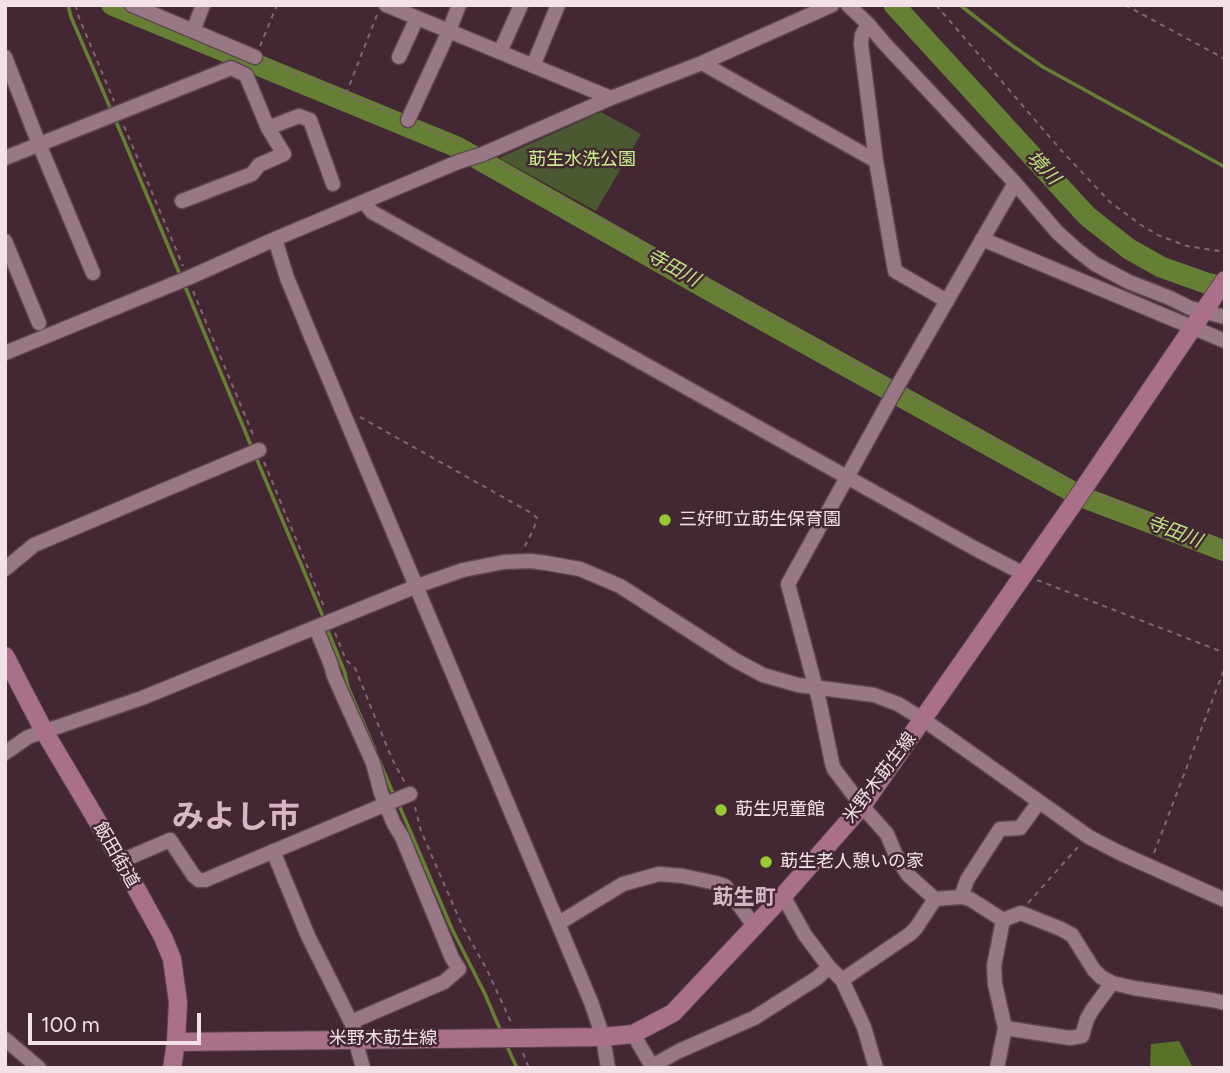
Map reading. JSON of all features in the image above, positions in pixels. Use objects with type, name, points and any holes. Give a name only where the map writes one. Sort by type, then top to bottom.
[{"type":"main road","name":"米野木莇生線","points":[[176,1042],[354,1031],[518,1039],[603,1037],[633,1034],[680,1007],[862,806],[1071,507],[1225,280]]},
{"type":"main road","name":"飯田街道","points":[[5,656],[44,731],[163,937],[172,959],[178,1002],[172,1068]]},
{"type":"street","points":[[193,31],[203,5]]},
{"type":"street","points":[[408,120],[459,5]]},
{"type":"street","points":[[500,52],[521,5]]},
{"type":"street","points":[[533,66],[558,5]]},
{"type":"street","points":[[5,353],[611,98],[702,63],[832,5]]},
{"type":"street","points":[[848,5],[1077,250],[1129,282],[1190,308],[1225,317]]},
{"type":"street","points":[[389,6],[611,98]]},
{"type":"street","points":[[139,7],[255,57]]},
{"type":"street","points":[[399,57],[417,18]]},
{"type":"street","points":[[868,24],[861,44],[876,161],[895,271],[947,301]]},
{"type":"street","points":[[5,57],[93,273]]},
{"type":"street","points":[[702,63],[876,161]]},
{"type":"street","points":[[5,158],[231,68],[246,75],[268,128],[284,154],[259,164],[252,174],[183,201]]},
{"type":"street","points":[[268,128],[299,116],[310,120],[333,184]]},
{"type":"street","points":[[1003,920],[970,899],[935,899],[908,875],[887,834],[834,769],[788,584],[894,392],[1015,183]]},
{"type":"street","points":[[364,202],[372,212],[1024,574]]},
{"type":"street","points":[[275,239],[288,278],[343,411],[591,1002],[603,1037],[608,1068]]},
{"type":"street","points":[[982,239],[1225,341]]},
{"type":"street","points":[[5,241],[9,258],[40,323]]},
{"type":"street","points":[[5,569],[34,545],[259,450]]},
{"type":"street","points":[[5,753],[27,737],[142,698],[417,586],[463,570],[518,561],[556,564],[594,574],[632,593],[749,668],[779,681],[874,695],[910,710],[1089,837],[1225,900]]},
{"type":"street","points":[[316,628],[373,763],[394,824],[459,969],[444,982],[354,1031]]},
{"type":"street","points":[[121,861],[170,841],[194,876],[201,880],[408,794]]},
{"type":"street","points":[[961,897],[967,880],[1000,830],[1020,828],[1038,802]]},
{"type":"street","points":[[273,851],[308,936],[354,1031],[363,1068]]},
{"type":"street","points":[[559,923],[623,884],[659,874],[683,876],[725,887],[755,927]]},
{"type":"street","points":[[782,897],[805,935],[829,968],[842,980],[864,1027],[876,1068]]},
{"type":"street","points":[[842,980],[910,934],[935,899]]},
{"type":"street","points":[[1003,920],[1021,913],[1072,935],[1094,970],[1112,983],[1225,1003]]},
{"type":"street","points":[[997,1068],[1005,1028],[995,984],[994,966],[1003,920]]},
{"type":"street","points":[[633,1034],[653,1067],[679,1051],[754,1018],[829,968]]},
{"type":"street","points":[[1005,1028],[1070,1038],[1082,1036],[1092,1010],[1112,983]]},
{"type":"street","points":[[5,1040],[39,1068]]},
{"type":"path","points":[[76,5],[77,13],[346,660],[355,668],[392,759],[419,816],[421,831],[462,925],[487,970],[529,1068]]},
{"type":"path","points":[[277,5],[255,57],[457,140],[476,157],[894,392],[1082,489],[1225,543]]},
{"type":"path","points":[[936,5],[1060,149],[1110,202],[1160,236],[1187,246],[1225,252]]},
{"type":"path","points":[[1125,5],[1225,59]]},
{"type":"path","points":[[346,94],[389,6]]},
{"type":"path","points":[[343,411],[350,412],[533,514],[537,518],[534,528],[518,561]]},
{"type":"path","points":[[1024,574],[1225,653]]},
{"type":"path","points":[[1149,866],[1225,667]]},
{"type":"path","points":[[1021,913],[1079,845],[1089,837]]},
{"type":"green space","name":"莇生水洗公園","points":[[601,112],[641,134],[596,211],[499,158]]},
{"type":"green space","points":[[1179,1041],[1193,1068],[1150,1068],[1151,1044]]},
{"type":"waterway","points":[[68,5],[112,112]]},
{"type":"waterway","name":"寺田川","points":[[112,5],[457,147],[1082,497],[1225,551]]},
{"type":"waterway","name":"境川","points":[[894,5],[1087,216],[1129,249],[1161,267],[1225,287]]},
{"type":"waterway","points":[[960,5],[1043,67],[1225,167]]},
{"type":"waterway","points":[[115,119],[181,277]]},
{"type":"waterway","points":[[184,284],[252,448]]},
{"type":"waterway","points":[[255,455],[324,619]]},
{"type":"waterway","points":[[326,626],[375,750]]},
{"type":"waterway","points":[[379,760],[395,798]]},
{"type":"waterway","points":[[399,805],[452,929],[502,1034]]},
{"type":"waterway","points":[[506,1044],[517,1068]]},
{"type":"place","name":"三好町立莇生保育園","points":[[665,520]]},
{"type":"place","name":"莇生児童館","points":[[721,810]]},
{"type":"place","name":"莇生老人憩いの家","points":[[766,862]]},
{"type":"district","name":"みよし市","points":[[236,818]]},
{"type":"district","name":"莇生町","points":[[744,898]]}]
